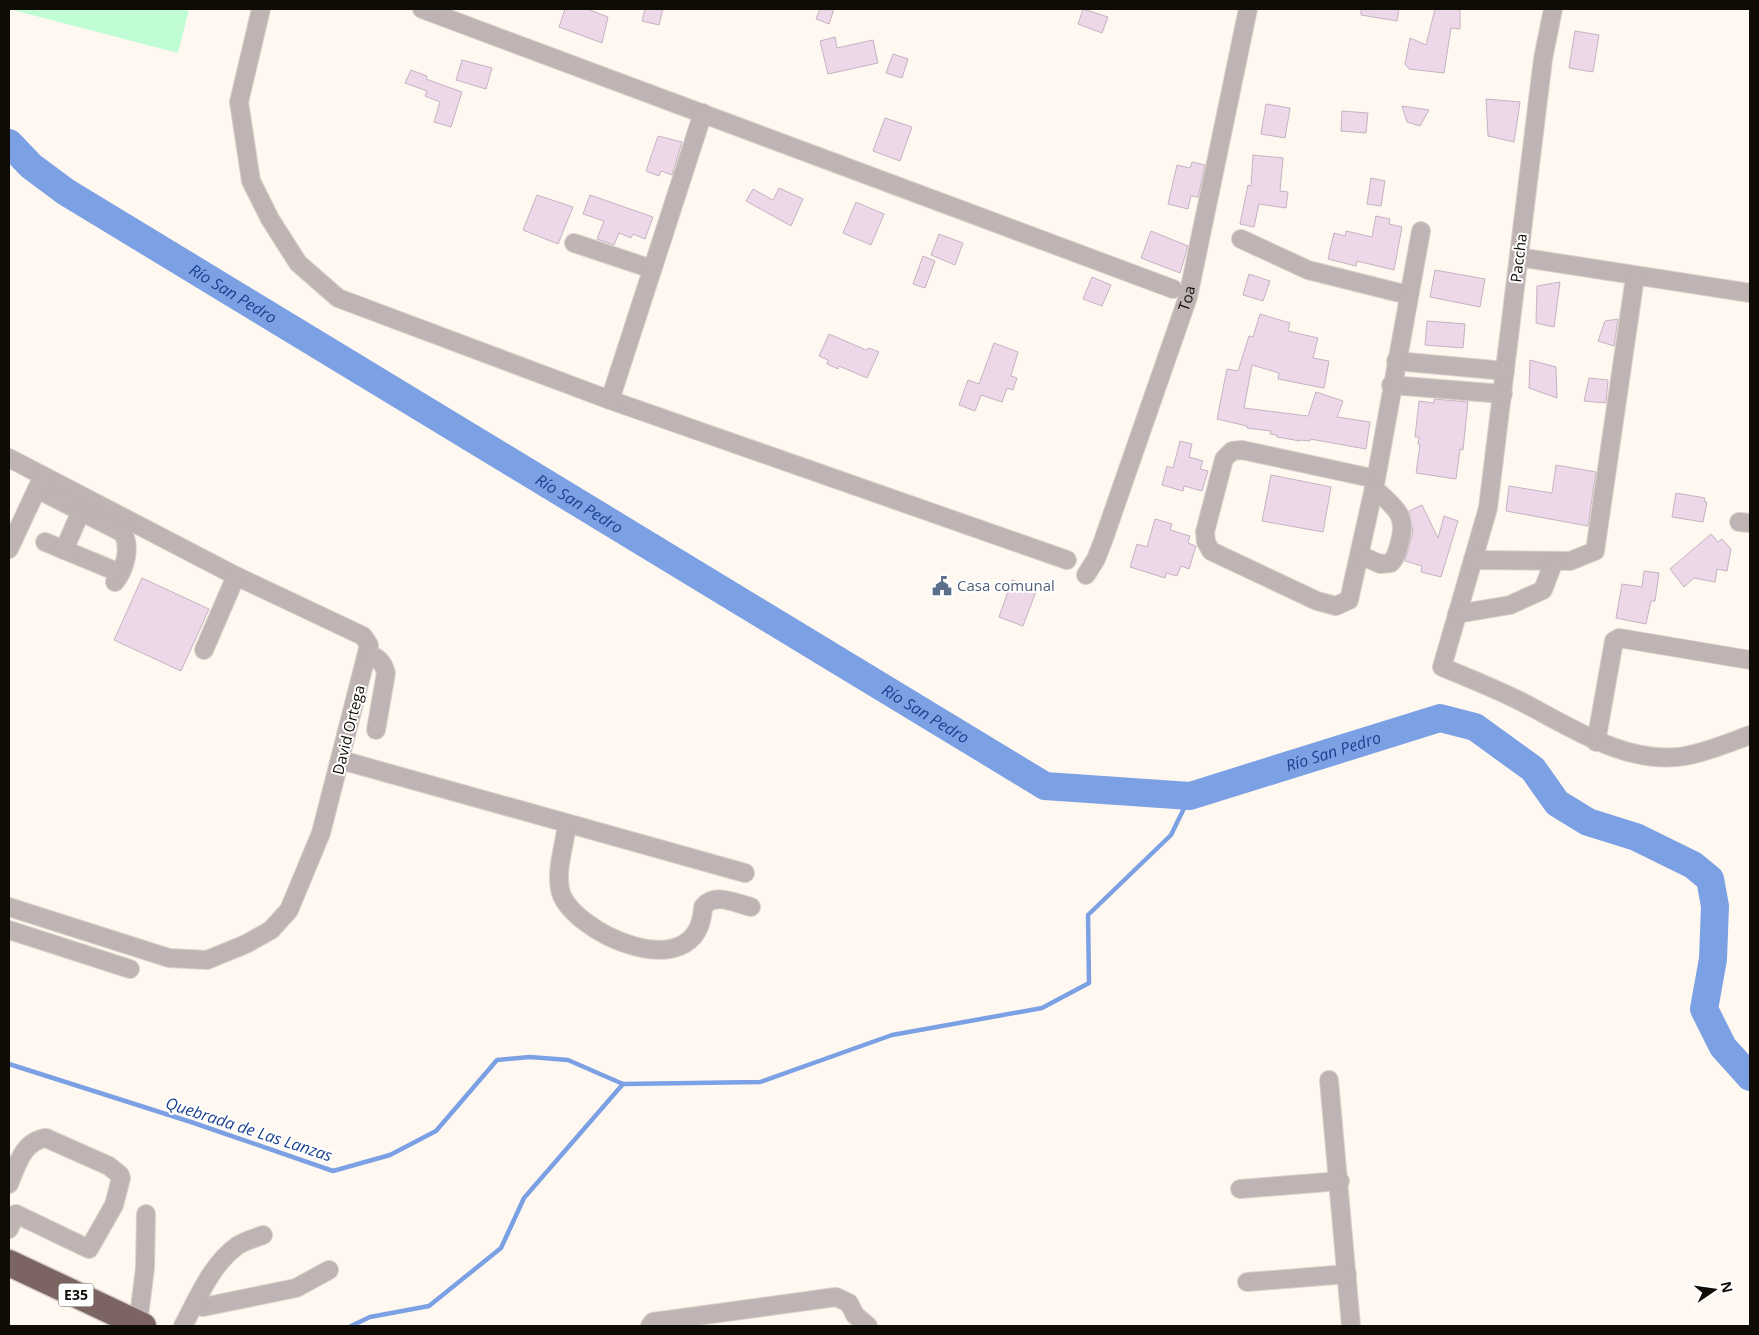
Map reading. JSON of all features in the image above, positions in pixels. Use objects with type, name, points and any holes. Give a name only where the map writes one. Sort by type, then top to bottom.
[{"type":"highway","name":"E35","points":[[9,1263],[141,1325]]},
{"type":"street","points":[[261,9],[239,102],[251,181],[270,219],[298,263],[338,298],[610,400],[1067,560]]},
{"type":"street","points":[[422,9],[1173,289]]},
{"type":"street","name":"Toa","points":[[1086,575],[1096,559],[1103,540],[1188,296],[1248,9]]},
{"type":"street","name":"Paccha","points":[[1553,9],[1543,58],[1488,508],[1442,667],[1483,683],[1596,742]]},
{"type":"street","points":[[610,400],[703,114]]},
{"type":"street","points":[[1360,555],[1380,564],[1391,563],[1396,556],[1404,527],[1400,513],[1375,483],[1242,450],[1232,451],[1224,459],[1205,532],[1206,542],[1211,551],[1318,601],[1336,606],[1346,603],[1352,596],[1360,555],[1375,483],[1391,385],[1421,232]]},
{"type":"street","points":[[1241,239],[1308,270],[1408,295]]},
{"type":"street","points":[[574,243],[652,269]]},
{"type":"street","points":[[1519,257],[1750,294]]},
{"type":"street","points":[[1473,560],[1570,562],[1595,551],[1635,277]]},
{"type":"street","points":[[1396,360],[1505,371]]},
{"type":"street","points":[[1391,385],[1503,394]]},
{"type":"street","points":[[9,458],[81,512],[123,533],[127,540],[127,552],[117,578],[45,542]]},
{"type":"street","points":[[9,549],[40,482]]},
{"type":"street","points":[[40,482],[363,636],[369,645],[368,654],[377,657],[384,664],[386,674],[376,730]]},
{"type":"street","points":[[64,550],[81,512]]},
{"type":"street","points":[[1457,614],[1510,606],[1543,590],[1554,561]]},
{"type":"street","points":[[204,650],[236,576]]},
{"type":"street","points":[[1750,660],[1619,638],[1614,641],[1596,742],[1605,746],[1664,758],[1685,756],[1750,735]]},
{"type":"street","name":"David Ortega","points":[[9,907],[169,958],[207,960],[246,944],[271,930],[289,910],[321,833],[368,654]]},
{"type":"street","points":[[341,760],[746,873]]},
{"type":"street","points":[[567,824],[560,867],[560,890],[568,906],[592,928],[618,940],[643,948],[671,951],[684,945],[694,936],[702,924],[703,907],[710,900],[717,898],[751,907]]},
{"type":"street","points":[[9,930],[130,969]]},
{"type":"street","points":[[1329,1080],[1340,1181],[1351,1326]]},
{"type":"street","points":[[9,1184],[22,1154],[30,1143],[46,1138],[108,1166],[120,1174],[121,1178],[114,1205],[89,1249],[16,1214],[9,1229]]},
{"type":"street","points":[[1240,1189],[1340,1181]]},
{"type":"street","points":[[141,1325],[146,1214]]},
{"type":"street","points":[[182,1326],[211,1273],[223,1259],[239,1244],[263,1235]]},
{"type":"street","points":[[194,1305],[203,1308],[296,1288],[329,1270]]},
{"type":"street","points":[[1247,1282],[1347,1274]]},
{"type":"street","points":[[650,1326],[653,1322],[836,1297],[849,1303],[855,1315],[868,1326]]},
{"type":"green space","points":[[9,9],[189,9],[178,53]]},
{"type":"building","points":[[565,9],[587,9],[608,17],[602,43],[559,27]]},
{"type":"building","points":[[645,9],[663,9],[659,25],[642,21]]},
{"type":"building","points":[[820,9],[834,9],[829,24],[816,19]]},
{"type":"building","points":[[1083,9],[1108,17],[1102,33],[1078,24]]},
{"type":"building","points":[[1361,9],[1399,9],[1397,21],[1361,15]]},
{"type":"building","points":[[1435,9],[1460,9],[1460,29],[1451,28],[1444,73],[1409,69],[1405,64],[1410,38],[1426,45]]},
{"type":"building","points":[[1575,31],[1599,35],[1593,72],[1569,68]]},
{"type":"building","points":[[835,37],[837,48],[873,40],[878,63],[828,74],[820,41]]},
{"type":"building","points":[[893,54],[908,59],[902,78],[886,73]]},
{"type":"building","points":[[462,60],[492,68],[486,89],[456,80]]},
{"type":"building","points":[[411,70],[427,76],[426,79],[462,92],[451,127],[434,122],[440,102],[425,96],[427,91],[405,83]]},
{"type":"building","points":[[1486,99],[1520,102],[1514,142],[1488,136]]},
{"type":"building","points":[[1266,104],[1290,108],[1285,138],[1261,134]]},
{"type":"building","points":[[1402,106],[1429,110],[1420,126],[1407,122]]},
{"type":"building","points":[[1342,111],[1368,113],[1366,133],[1341,131]]},
{"type":"building","points":[[885,118],[912,127],[900,161],[873,151]]},
{"type":"building","points":[[658,136],[682,142],[672,175],[661,171],[659,176],[646,171]]},
{"type":"building","points":[[1253,155],[1283,158],[1280,191],[1288,192],[1286,208],[1259,204],[1254,227],[1240,224],[1248,185],[1251,186]]},
{"type":"building","points":[[1192,162],[1205,165],[1198,197],[1191,196],[1188,209],[1168,204],[1177,165],[1190,168]]},
{"type":"building","points":[[1371,178],[1385,181],[1381,206],[1367,204]]},
{"type":"building","points":[[779,188],[803,199],[791,226],[746,201],[753,189],[773,200]]},
{"type":"building","points":[[537,195],[573,207],[558,244],[523,230]]},
{"type":"building","points":[[590,195],[653,217],[645,239],[633,234],[631,238],[619,233],[614,245],[597,239],[604,221],[583,214]]},
{"type":"building","points":[[856,202],[884,214],[871,245],[843,233]]},
{"type":"building","points":[[1376,216],[1390,219],[1389,224],[1402,227],[1394,270],[1357,261],[1356,266],[1328,259],[1334,233],[1345,236],[1346,231],[1372,237]]},
{"type":"building","points":[[1151,231],[1188,246],[1180,273],[1141,258]]},
{"type":"building","points":[[939,234],[963,243],[955,265],[931,255]]},
{"type":"building","points":[[923,256],[935,261],[925,288],[913,284]]},
{"type":"building","points":[[1435,270],[1485,279],[1480,307],[1430,297]]},
{"type":"building","points":[[1249,274],[1270,281],[1263,301],[1243,295]]},
{"type":"building","points":[[1092,277],[1111,285],[1102,306],[1083,299]]},
{"type":"building","points":[[1560,282],[1554,327],[1536,323],[1537,286]]},
{"type":"building","points":[[1260,314],[1290,323],[1288,331],[1318,338],[1313,358],[1329,361],[1324,388],[1278,379],[1279,373],[1252,365],[1244,408],[1308,416],[1316,392],[1343,401],[1337,417],[1370,422],[1366,449],[1310,439],[1310,441],[1300,441],[1277,437],[1277,435],[1270,434],[1271,431],[1247,428],[1247,426],[1217,419],[1227,369],[1238,371],[1249,336],[1253,337]]},
{"type":"building","points":[[1618,319],[1614,346],[1598,341],[1605,321]]},
{"type":"building","points":[[1427,321],[1465,324],[1463,348],[1425,345]]},
{"type":"building","points":[[829,334],[866,350],[869,348],[879,352],[867,378],[839,366],[838,369],[827,364],[828,360],[819,356]]},
{"type":"building","points":[[994,343],[1018,352],[1011,376],[1017,378],[1013,390],[1007,388],[1002,402],[981,395],[975,411],[959,405],[968,380],[979,384]]},
{"type":"building","points":[[1530,360],[1556,367],[1557,398],[1529,388]]},
{"type":"building","points":[[1589,378],[1608,380],[1606,403],[1584,401]]},
{"type":"building","points":[[1434,399],[1468,402],[1463,450],[1460,449],[1456,479],[1416,473],[1420,445],[1418,444],[1419,437],[1415,437],[1419,401],[1434,403]]},
{"type":"building","points":[[1180,441],[1192,444],[1189,457],[1203,461],[1200,469],[1208,471],[1202,491],[1184,486],[1183,491],[1162,485],[1167,466],[1173,468]]},
{"type":"building","points":[[1556,465],[1596,472],[1588,526],[1506,511],[1509,486],[1552,493]]},
{"type":"building","points":[[1271,475],[1331,487],[1323,532],[1262,521]]},
{"type":"building","points":[[1676,493],[1705,498],[1704,502],[1707,502],[1703,522],[1672,517]]},
{"type":"building","points":[[1422,505],[1438,538],[1444,516],[1458,521],[1441,577],[1421,572],[1422,566],[1405,561],[1413,532],[1409,511]]},
{"type":"building","points":[[1155,519],[1172,524],[1170,530],[1190,536],[1188,543],[1196,546],[1189,569],[1181,566],[1177,576],[1166,573],[1165,578],[1130,567],[1137,544],[1147,547]]},
{"type":"building","points":[[1711,534],[1718,542],[1722,539],[1731,549],[1727,571],[1717,569],[1715,582],[1694,578],[1684,587],[1670,569]]},
{"type":"building","points":[[1644,571],[1659,573],[1655,601],[1651,601],[1646,624],[1616,618],[1622,584],[1642,587]]},
{"type":"building","points":[[142,578],[209,609],[181,671],[114,640]]},
{"type":"building","points":[[1012,580],[1037,589],[1023,626],[999,617]]},
{"type":"waterway","name":"Río San Pedro","points":[[9,143],[31,166],[66,192],[1045,786],[1190,796],[1440,718],[1475,727],[1533,769],[1557,803],[1588,822],[1636,837],[1693,865],[1710,879],[1715,906],[1713,959],[1704,1009],[1723,1047],[1750,1077]]},
{"type":"waterway","name":"Quebrada de Las Lanzas","points":[[9,1064],[191,1122],[333,1171],[390,1155],[436,1131],[497,1060],[530,1057],[568,1060],[623,1084],[760,1082],[892,1035],[1042,1008],[1089,983],[1088,915],[1171,835],[1190,796]]},
{"type":"waterway","points":[[351,1326],[370,1317],[429,1306],[501,1248],[524,1198],[623,1084]]},
{"type":"place","name":"Casa comunal","points":[[942,586]]}]
